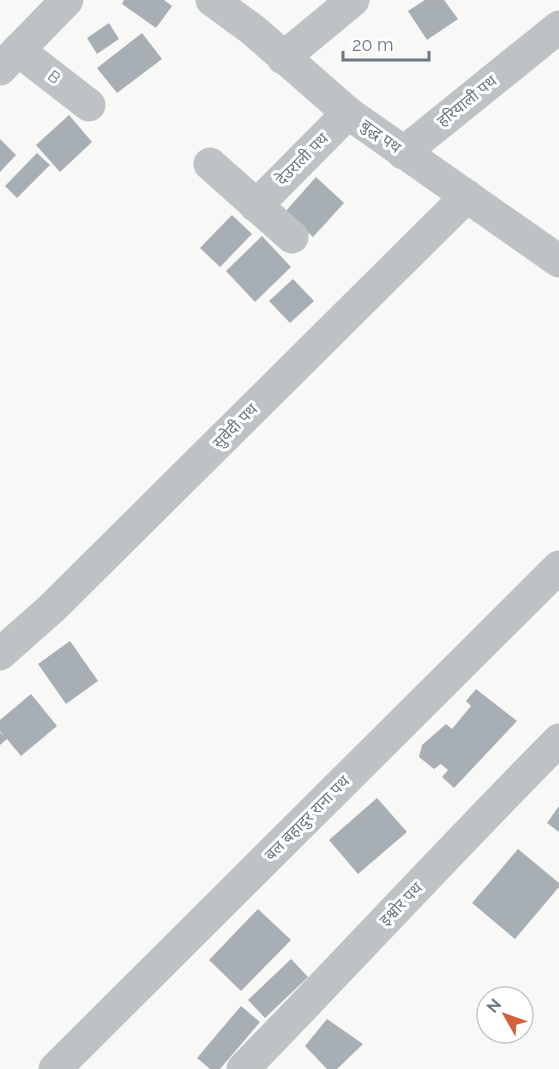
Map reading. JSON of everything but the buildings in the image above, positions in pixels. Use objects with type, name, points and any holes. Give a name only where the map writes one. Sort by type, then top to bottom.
[{"type":"street","points":[[9,60],[67,0]]},
{"type":"street","name":"बुद्ध पथ","points":[[212,0],[253,30],[348,113],[559,261]]},
{"type":"street","points":[[283,58],[353,0]]},
{"type":"street","name":"हरियाली पथ","points":[[403,153],[559,27]]},
{"type":"street","name":"B","points":[[9,60],[89,105]]},
{"type":"street","name":"देउराली पथ","points":[[256,206],[348,113]]},
{"type":"street","points":[[210,164],[292,237]]},
{"type":"street","name":"सुवेदी पथ","points":[[0,654],[52,608],[467,196]]},
{"type":"street","name":"बल बहादुर राना पथ","points":[[55,1069],[559,567]]},
{"type":"street","name":"इश्वोर पथ","points":[[243,1069],[559,740]]}]
